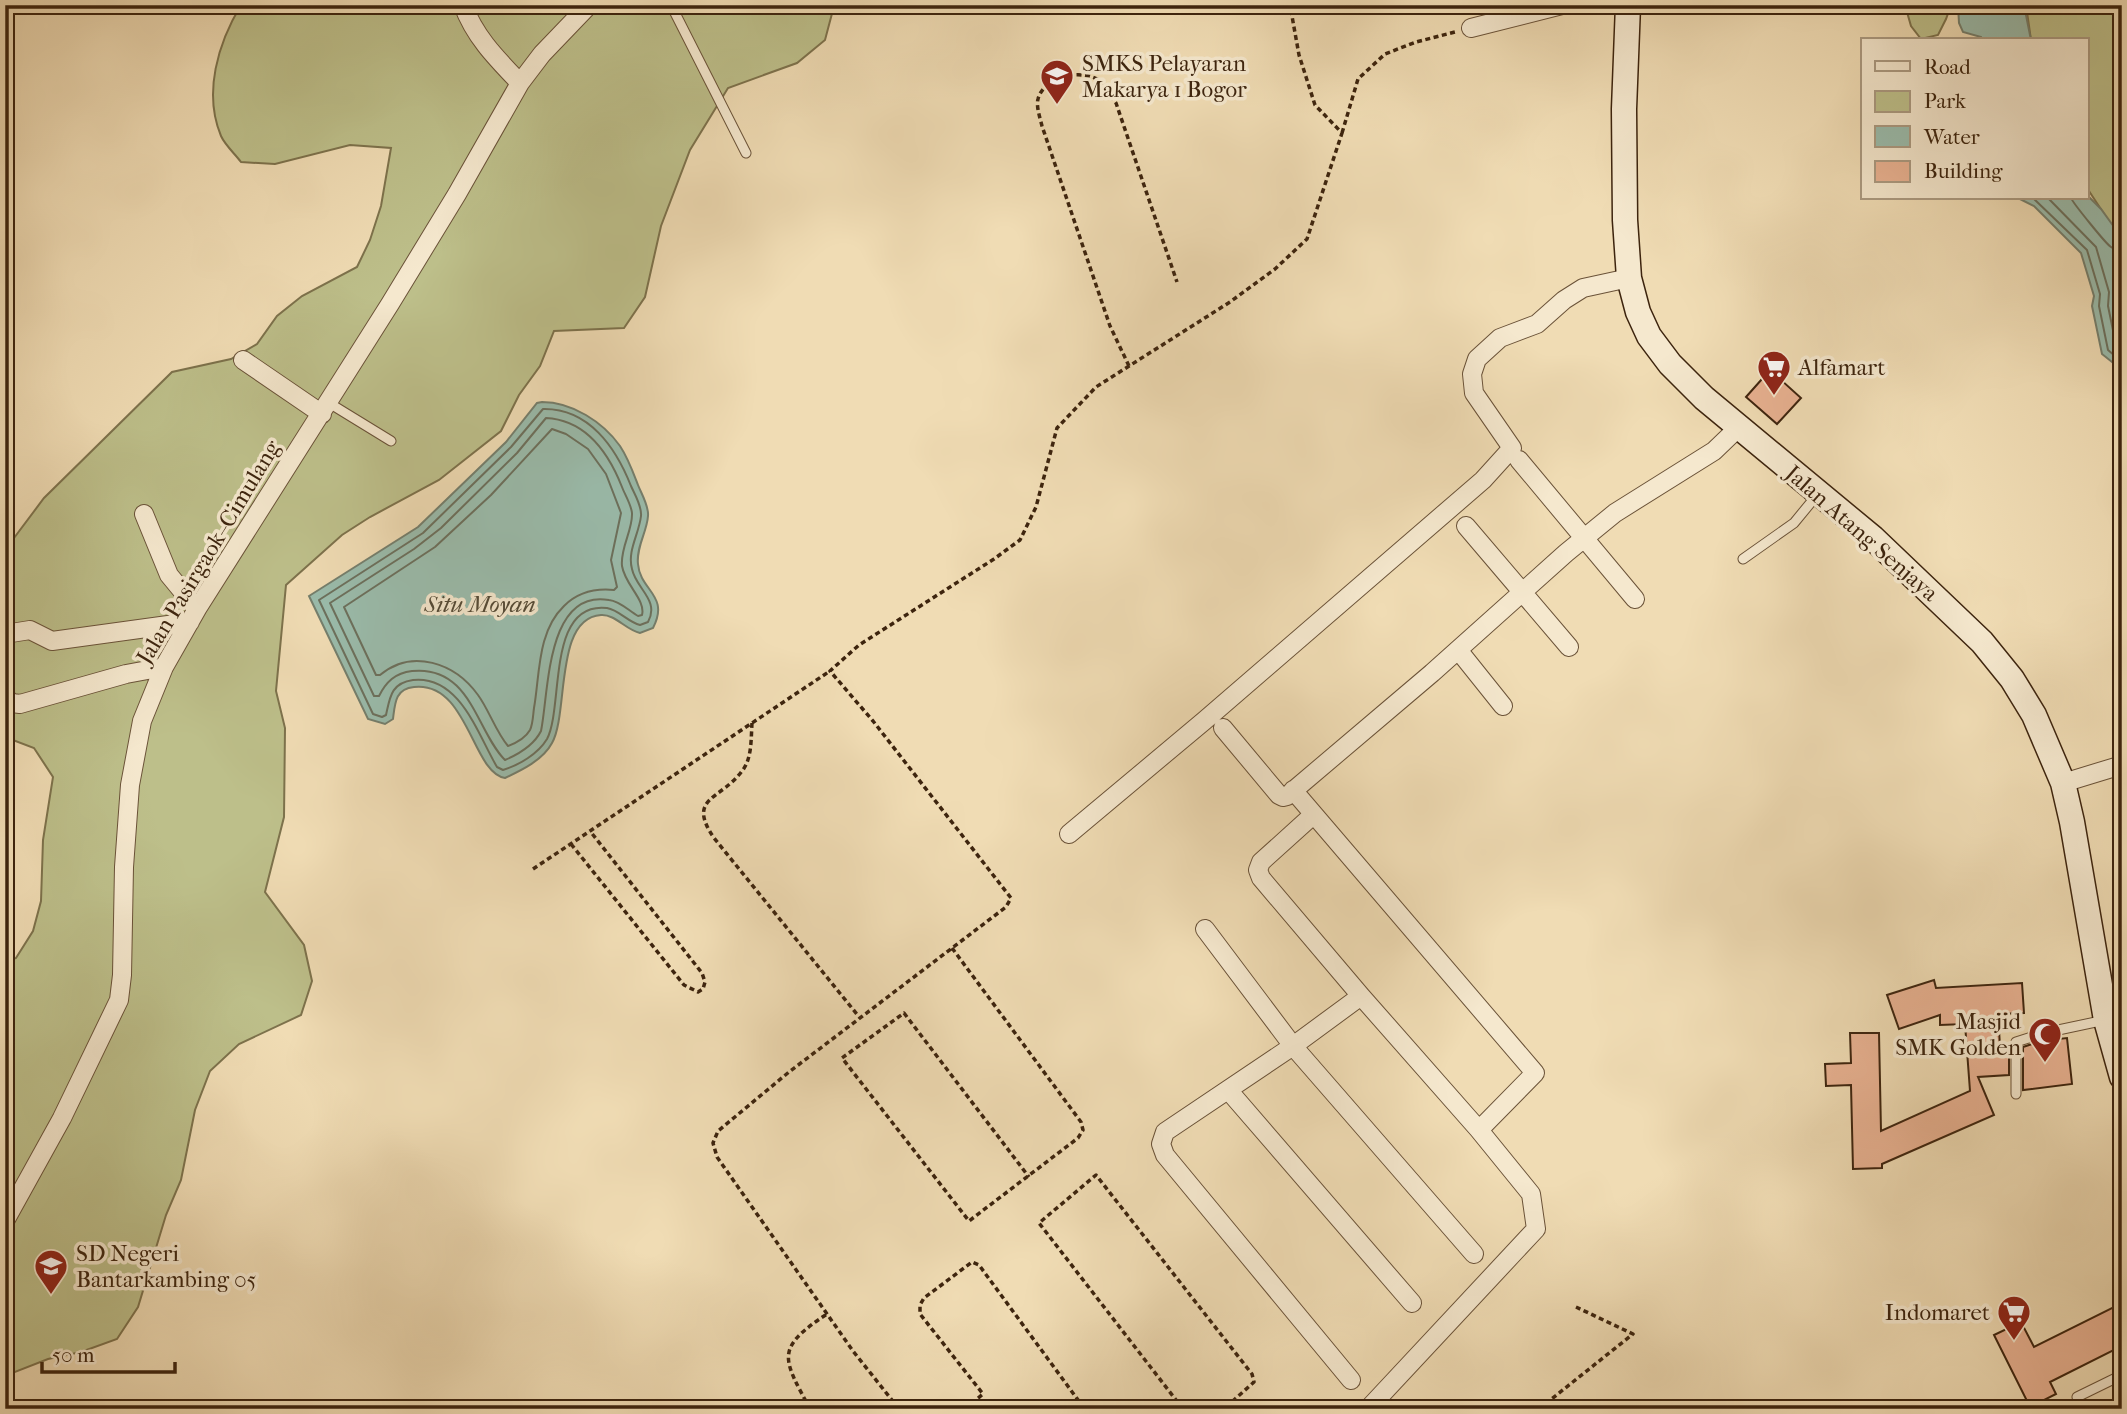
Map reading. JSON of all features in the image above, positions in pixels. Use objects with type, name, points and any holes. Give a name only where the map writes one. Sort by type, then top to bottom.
[{"type":"main road","name":"Jalan Atang Senjaya","points":[[1628,5],[1625,220],[1620,280],[1656,345],[1670,364],[1735,432],[1814,500],[1873,538],[1982,642],[2012,679],[2028,706],[2063,783],[2073,822],[2106,1020],[2122,1077]]},
{"type":"street","points":[[463,5],[484,45],[520,83]]},
{"type":"street","points":[[1471,28],[1556,6]]},
{"type":"street","name":"Jalan Pasirgaok–Cimulang","points":[[5,1221],[62,1118],[119,1000],[130,785],[142,721],[164,667],[193,615],[326,408],[457,194],[520,83],[583,7]]},
{"type":"street","points":[[1069,834],[1315,626],[1483,480],[1508,455],[1512,447],[1474,393],[1472,374],[1477,359],[1500,338],[1537,324],[1564,300],[1583,288],[1620,280]]},
{"type":"street","points":[[243,360],[326,408]]},
{"type":"street","points":[[1223,727],[1283,797],[1459,650],[1615,513],[1714,451],[1735,432]]},
{"type":"street","points":[[1519,460],[1635,599]]},
{"type":"street","points":[[5,634],[30,630],[52,641],[63,640],[193,615],[169,575],[144,514]]},
{"type":"street","points":[[1466,526],[1569,648]]},
{"type":"street","points":[[1459,650],[1503,706]]},
{"type":"street","points":[[5,697],[12,703],[20,704],[126,674],[164,667]]},
{"type":"street","points":[[2063,783],[2122,765]]},
{"type":"street","points":[[1293,790],[1535,1073],[1479,1130]]},
{"type":"street","points":[[1313,814],[1265,858],[1258,870],[1261,878],[1531,1194],[1536,1229],[1368,1409]]},
{"type":"street","points":[[1205,929],[1293,1046],[1474,1254]]},
{"type":"street","points":[[1351,1380],[1165,1156],[1161,1144],[1165,1132],[1229,1091],[1361,996]]},
{"type":"street","points":[[1229,1091],[1412,1303]]},
{"type":"lane","points":[[671,5],[746,153]]},
{"type":"lane","points":[[326,408],[391,441]]},
{"type":"lane","points":[[1743,559],[1794,523],[1814,500]]},
{"type":"lane","points":[[2016,1094],[2016,1042],[2106,1020]]},
{"type":"lane","points":[[2077,1397],[2122,1375]]},
{"type":"path","points":[[1290,5],[1299,55],[1315,105],[1342,132]]},
{"type":"path","points":[[533,870],[830,671],[859,645],[1020,540],[1036,507],[1057,428],[1096,387],[1230,302],[1275,268],[1307,239],[1358,79],[1385,54],[1416,42],[1471,28]]},
{"type":"path","points":[[1129,366],[1110,326],[1042,126],[1037,100],[1045,86],[1062,77],[1083,75],[1100,81],[1116,103],[1177,282]]},
{"type":"path","points":[[830,671],[873,721],[1011,898],[1006,907],[789,1072],[718,1131],[713,1143],[717,1157],[853,1351],[900,1409]]},
{"type":"path","points":[[752,723],[750,754],[744,770],[707,803],[702,811],[703,822],[713,838],[860,1018]]},
{"type":"path","points":[[572,844],[684,985],[692,991],[703,989],[705,982],[702,973],[590,831]]},
{"type":"path","points":[[952,948],[1081,1122],[1083,1130],[1078,1138],[1029,1177],[969,1221],[842,1058],[904,1013],[1029,1177]]},
{"type":"path","points":[[1182,1409],[1039,1223],[1096,1175],[1252,1374],[1254,1382],[1224,1409]]},
{"type":"path","points":[[965,1409],[983,1394],[920,1314],[920,1306],[925,1298],[972,1262],[979,1265],[1087,1409]]},
{"type":"path","points":[[1539,1409],[1633,1334],[1576,1307]]},
{"type":"path","points":[[810,1409],[789,1370],[787,1355],[792,1343],[806,1328],[827,1314]]},
{"type":"green space","points":[[241,5],[834,6],[825,40],[797,63],[728,88],[690,150],[661,226],[645,297],[624,328],[554,331],[540,366],[519,395],[501,431],[439,480],[342,535],[286,585],[276,691],[285,728],[284,817],[265,892],[304,945],[312,981],[301,1015],[239,1044],[210,1071],[195,1110],[181,1180],[166,1215],[138,1307],[117,1339],[81,1352],[48,1359],[12,1373],[5,1379],[5,962],[16,958],[33,931],[41,901],[43,840],[53,777],[34,748],[5,737],[5,550],[44,498],[172,372],[231,359],[257,344],[277,316],[302,296],[357,267],[370,240],[381,206],[391,148],[350,145],[275,164],[241,162],[221,136],[213,103],[213,86],[220,52]]},
{"type":"green space","points":[[1905,5],[1951,5],[1938,35],[1920,38],[1911,26]]},
{"type":"green space","points":[[2026,5],[2122,5],[2122,232],[2112,226],[2088,190],[2088,38],[2031,38]]},
{"type":"water","points":[[1958,5],[2024,5],[2031,38],[1981,38],[1963,32],[1959,23]]},
{"type":"water","points":[[2088,196],[2122,238],[2122,370],[2102,354],[2092,306],[2094,296],[2081,253],[2034,206],[2022,200],[2088,200]]},
{"type":"water","name":"Situ Moyan","points":[[537,403],[564,406],[586,415],[605,429],[620,446],[647,508],[648,516],[638,564],[658,608],[653,628],[640,633],[606,615],[586,620],[576,632],[569,649],[557,729],[552,743],[538,759],[505,778],[494,772],[484,761],[458,712],[446,698],[432,689],[414,687],[403,691],[397,698],[393,719],[385,724],[368,719],[309,596],[418,527],[506,442]]},
{"type":"building","name":"Alfamart","points":[[1770,370],[1801,398],[1777,424],[1746,397]]},
{"type":"building","points":[[1934,980],[1936,988],[2022,983],[2024,1013],[1998,1014],[2000,1046],[2009,1045],[2009,1075],[1978,1077],[1994,1115],[1882,1164],[1882,1168],[1853,1169],[1851,1085],[1826,1086],[1825,1064],[1851,1063],[1850,1033],[1879,1033],[1881,1131],[1970,1091],[1965,1024],[1940,1025],[1940,1015],[1899,1029],[1887,995]]},
{"type":"building","name":"Masjid SMK Golden","points":[[2067,1038],[2072,1084],[2023,1090],[2023,1047],[2041,1041]]},
{"type":"building","points":[[2122,1303],[2122,1346],[2050,1382],[2056,1394],[2030,1407],[1994,1335],[2021,1322],[2034,1347]]},
{"type":"place","name":"SMKS Pelayaran Makarya 1 Bogor","points":[[1057,106]]},
{"type":"place","name":"Alfamart","points":[[1774,397]]},
{"type":"place","name":"Masjid SMK Golden","points":[[2045,1064]]},
{"type":"place","name":"SD Negeri Bantarkambing 05","points":[[51,1296]]},
{"type":"place","name":"Indomaret","points":[[2014,1342]]}]
